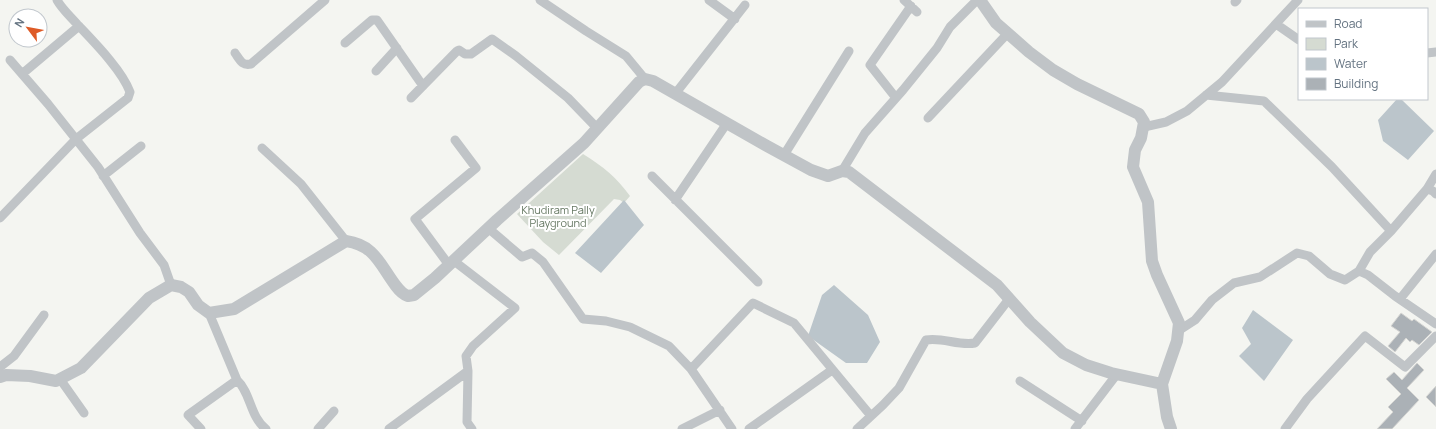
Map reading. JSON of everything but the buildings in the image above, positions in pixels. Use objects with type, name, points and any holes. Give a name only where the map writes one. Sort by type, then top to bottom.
[{"type":"street","points":[[0,218],[76,139],[128,98],[130,92],[127,83],[57,0]]},
{"type":"street","points":[[235,53],[242,64],[251,64],[325,0]]},
{"type":"street","points":[[540,0],[626,56],[645,79],[653,81],[811,170],[828,176],[842,171],[849,172],[860,179],[997,285],[1030,322],[1063,353],[1086,364],[1117,374],[1162,384]]},
{"type":"street","points":[[709,0],[735,19]]},
{"type":"street","points":[[842,171],[865,133],[937,48],[950,27],[977,0]]},
{"type":"street","points":[[980,0],[996,23],[1029,52],[1053,70],[1077,84],[1139,114],[1144,122],[1141,138],[1135,150],[1133,167],[1148,202],[1152,261],[1179,323],[1177,341],[1162,384],[1167,417],[1171,429]]},
{"type":"street","points":[[1144,127],[1166,122],[1187,111],[1222,82],[1298,0]]},
{"type":"street","points":[[676,94],[745,5]]},
{"type":"street","points":[[896,98],[870,65],[911,6]]},
{"type":"street","points":[[345,43],[372,20],[377,20],[423,86]]},
{"type":"street","points":[[1276,24],[1298,39]]},
{"type":"street","points":[[22,74],[79,26]]},
{"type":"street","points":[[928,118],[1008,33]]},
{"type":"street","points":[[411,98],[457,51],[460,50],[465,54],[472,54],[492,39],[516,56],[568,98],[597,128]]},
{"type":"street","points":[[376,71],[397,48]]},
{"type":"street","points":[[784,155],[849,51]]},
{"type":"street","points":[[10,60],[76,139],[103,176],[164,265],[171,285]]},
{"type":"street","points":[[262,148],[301,184],[346,240],[357,242],[367,247],[374,254],[400,291],[408,296],[414,295],[584,143],[639,82],[645,79]]},
{"type":"street","points":[[1206,95],[1264,101],[1332,166],[1391,231]]},
{"type":"street","points":[[675,200],[727,123]]},
{"type":"street","points":[[455,140],[476,168],[415,219],[451,263],[515,308],[473,346],[466,356],[468,371],[467,422],[472,429]]},
{"type":"street","points":[[103,176],[141,146]]},
{"type":"street","points":[[1178,331],[1195,320],[1212,300],[1234,283],[1260,277],[1297,253],[1309,256],[1330,274],[1345,280],[1359,271],[1370,252],[1391,231],[1427,189],[1436,174]]},
{"type":"street","points":[[652,176],[758,282]]},
{"type":"street","points":[[1427,189],[1436,194]]},
{"type":"street","points":[[488,228],[522,257],[532,253],[543,262],[583,319],[606,321],[630,327],[669,346],[691,369],[732,429]]},
{"type":"street","points":[[209,313],[234,309],[346,240]]},
{"type":"street","points":[[1400,299],[1436,254]]},
{"type":"street","points":[[1359,271],[1368,275],[1436,324]]},
{"type":"street","points":[[0,377],[6,375],[30,376],[56,381],[81,368],[149,298],[171,285],[181,287],[189,292],[198,305],[209,313],[237,380],[244,386],[254,412],[263,427],[266,429]]},
{"type":"street","points":[[857,429],[899,388],[926,340],[936,339],[967,345],[975,343],[1009,299]]},
{"type":"street","points":[[691,369],[753,303],[794,323],[871,416]]},
{"type":"street","points":[[0,367],[14,356],[44,315]]},
{"type":"street","points":[[1285,429],[1307,399],[1364,336],[1405,368],[1436,336]]},
{"type":"street","points":[[749,429],[832,370]]},
{"type":"street","points":[[389,429],[468,371]]},
{"type":"street","points":[[1075,429],[1117,374]]},
{"type":"street","points":[[60,379],[84,413]]},
{"type":"street","points":[[201,429],[188,415],[237,380]]},
{"type":"street","points":[[1020,381],[1082,421]]},
{"type":"street","points":[[682,429],[720,410]]},
{"type":"street","points":[[318,429],[334,411]]},
{"type":"green space","name":"Khudiram Pally Playground","points":[[583,154],[609,173],[620,183],[630,196],[624,203],[620,200],[614,199],[559,255],[543,242],[517,214]]},
{"type":"water","points":[[1396,100],[1402,100],[1434,131],[1408,160],[1383,141],[1378,120]]},
{"type":"water","points":[[624,200],[644,225],[601,273],[575,253]]},
{"type":"water","points":[[834,285],[868,315],[880,342],[867,363],[846,363],[808,336],[822,295]]},
{"type":"water","points":[[1253,310],[1293,340],[1264,381],[1239,356],[1251,344],[1242,328]]}]
